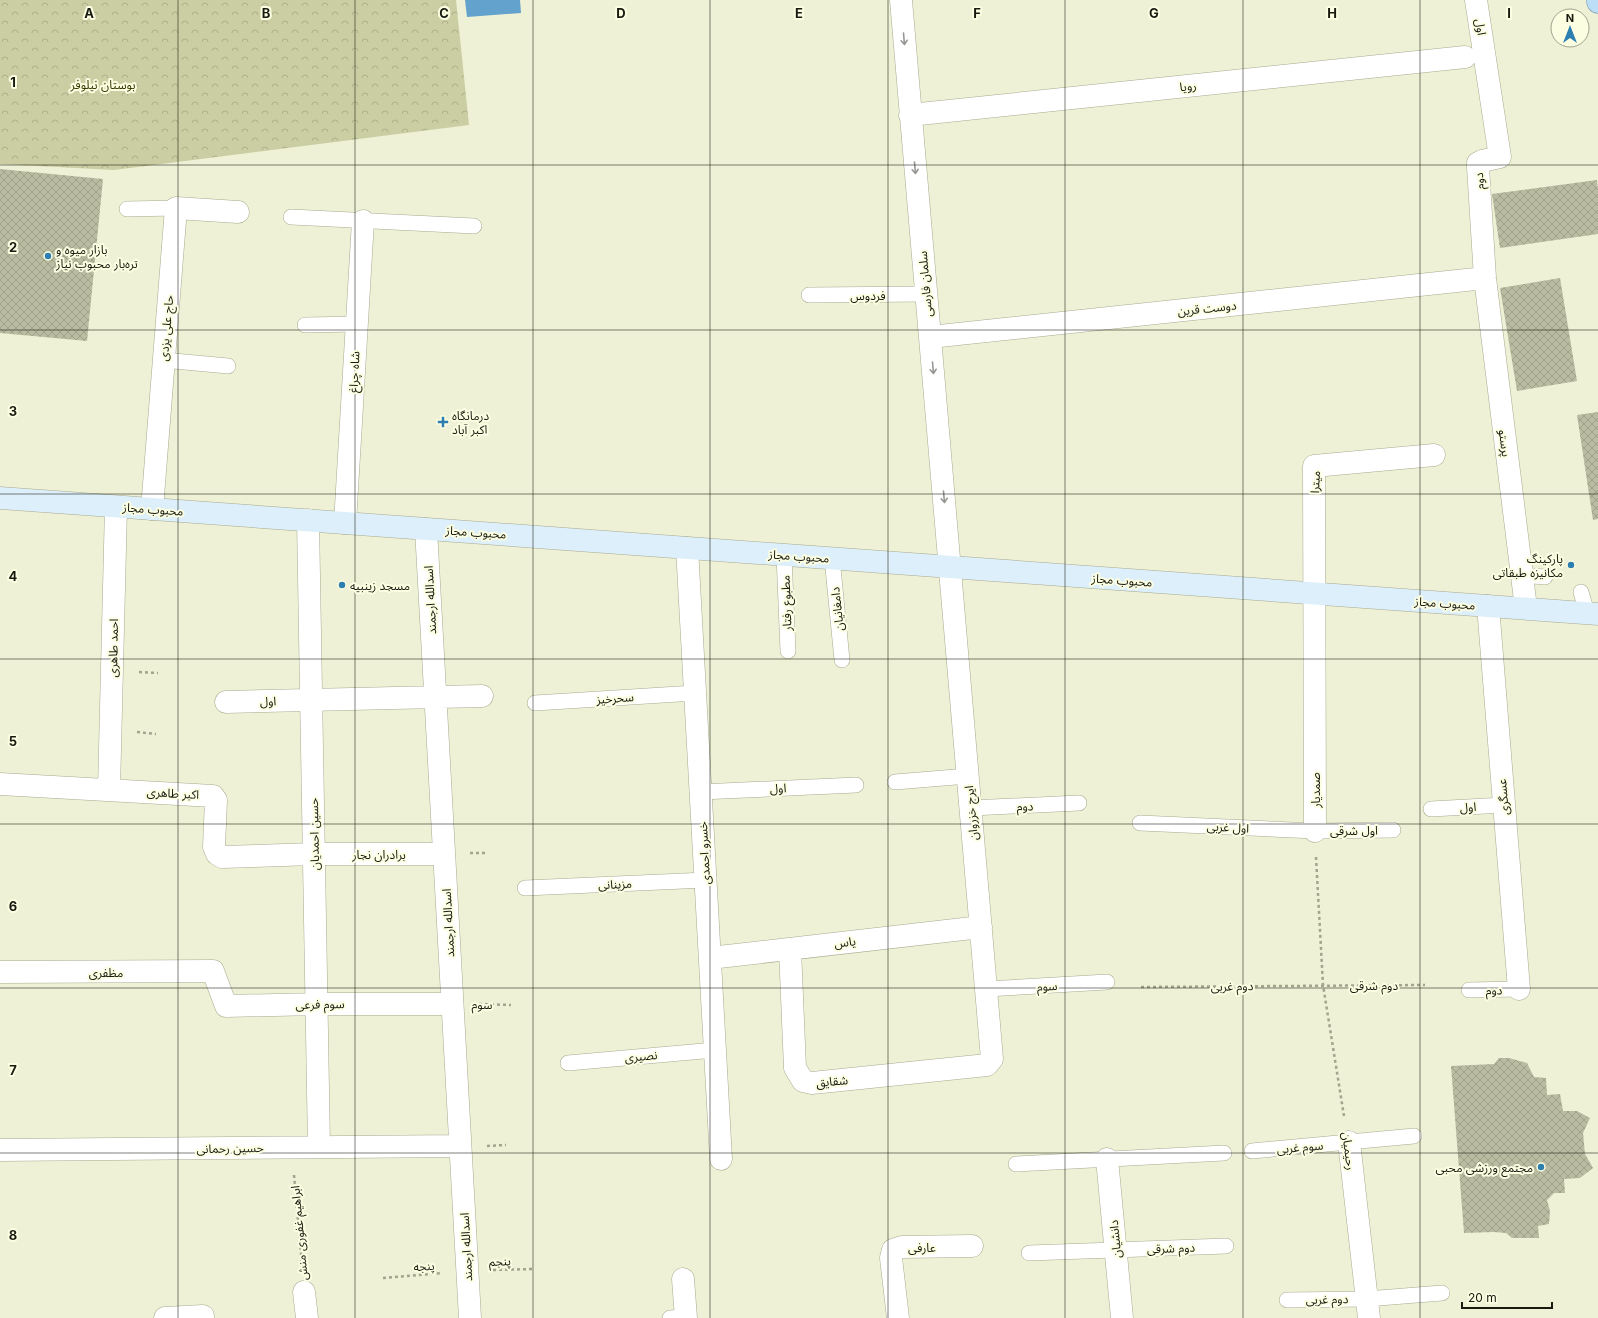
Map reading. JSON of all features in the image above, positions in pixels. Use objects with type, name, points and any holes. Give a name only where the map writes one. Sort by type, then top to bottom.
[{"type":"main road","name":"محبوب مجاز","points":[[0,498],[1593,613]]},
{"type":"street","name":"سلمان فارسی","points":[[901,0],[950,567]]},
{"type":"street","name":"اول","points":[[1475,56],[1476,0]]},
{"type":"street","name":"رویا","points":[[910,115],[1475,56]]},
{"type":"street","name":"دوم","points":[[1475,56],[1500,157],[1478,163],[1484,278]]},
{"type":"street","points":[[176,208],[238,212]]},
{"type":"street","name":"حاج علی یزدی","points":[[152,509],[176,208]]},
{"type":"street","name":"شاه چراغ","points":[[345,523],[363,221]]},
{"type":"street","name":"دوست قرین","points":[[930,337],[1484,278]]},
{"type":"street","name":"پرستو","points":[[1484,278],[1526,608]]},
{"type":"street","name":"میترا","points":[[1315,594],[1314,466],[1434,455]]},
{"type":"street","name":"احمد طاهری","points":[[109,790],[116,506]]},
{"type":"street","name":"حسین احمدیان","points":[[308,520],[319,1147]]},
{"type":"street","name":"اسدالله ارجمند","points":[[426,529],[470,1318]]},
{"type":"street","name":"خسرو احمدی","points":[[686,548],[721,1159]]},
{"type":"street","name":"ایرج خزروان","points":[[950,567],[992,1059]]},
{"type":"street","name":"صمدیار","points":[[1315,594],[1315,831]]},
{"type":"street","name":"عسگری","points":[[1488,606],[1519,989]]},
{"type":"street","name":"اول","points":[[226,702],[482,696]]},
{"type":"street","name":"اکبر طاهری","points":[[0,784],[213,796],[216,800],[214,847],[217,854],[222,857],[314,854]]},
{"type":"street","name":"برادران نجار","points":[[314,854],[444,854]]},
{"type":"street","name":"یاس","points":[[710,958],[981,927]]},
{"type":"street","name":"شقایق","points":[[790,949],[795,1068],[802,1081],[812,1083],[987,1065],[992,1059]]},
{"type":"street","name":"سوم فرعی","points":[[213,971],[226,1006],[452,1004]]},
{"type":"street","name":"مظفری","points":[[0,972],[213,971]]},
{"type":"street","name":"رحیمیان","points":[[1349,1142],[1368,1308]]},
{"type":"street","name":"حسین رحمانی","points":[[0,1150],[460,1146]]},
{"type":"street","name":"دانشیان","points":[[1107,1159],[1122,1318]]},
{"type":"street","name":"عارفی","points":[[898,1318],[891,1258],[893,1250],[902,1247],[972,1246]]},
{"type":"street","points":[[681,1318],[683,1279]]},
{"type":"street","name":"ابراهیم غفوری منش","points":[[304,1292],[307,1318]]},
{"type":"street","points":[[165,1318],[203,1316]]},
{"type":"lane","points":[[127,209],[176,208]]},
{"type":"lane","points":[[291,217],[474,226]]},
{"type":"lane","name":"فردوس","points":[[809,295],[926,294]]},
{"type":"lane","points":[[305,324],[357,324]]},
{"type":"lane","points":[[163,360],[228,366]]},
{"type":"lane","name":"مطبوع رفتار","points":[[784,555],[788,651]]},
{"type":"lane","name":"دامغانیان","points":[[832,558],[842,660]]},
{"type":"lane","points":[[1522,575],[1545,577]]},
{"type":"lane","points":[[1581,592],[1593,613]]},
{"type":"lane","name":"سحرخیز","points":[[535,703],[695,693]]},
{"type":"lane","points":[[895,782],[968,776]]},
{"type":"lane","name":"اول","points":[[700,792],[856,785]]},
{"type":"lane","name":"دوم","points":[[970,808],[1079,803]]},
{"type":"lane","name":"اول","points":[[1431,809],[1504,805]]},
{"type":"lane","name":"اول غربی","points":[[1140,823],[1315,831]]},
{"type":"lane","name":"اول شرقی","points":[[1315,831],[1393,830]]},
{"type":"lane","name":"مزینانی","points":[[525,888],[706,880]]},
{"type":"lane","name":"سوم","points":[[986,989],[1107,982]]},
{"type":"lane","name":"دوم","points":[[1469,990],[1519,989]]},
{"type":"lane","name":"نصیری","points":[[568,1063],[715,1050]]},
{"type":"lane","name":"سوم غربی","points":[[1252,1151],[1414,1136]]},
{"type":"lane","points":[[1016,1164],[1224,1153]]},
{"type":"lane","name":"دوم شرقی","points":[[1116,1250],[1226,1246]]},
{"type":"lane","points":[[1029,1253],[1116,1250]]},
{"type":"lane","name":"دوم غربی","points":[[1287,1300],[1368,1308],[1442,1293]]},
{"type":"path","points":[[1315,831],[1323,985]]},
{"type":"path","name":"دوم شرقی","points":[[1323,985],[1424,985]]},
{"type":"path","name":"دوم غربی","points":[[1141,987],[1323,985]]},
{"type":"path","name":"رحیمیان","points":[[1323,985],[1349,1142]]},
{"type":"path","name":"سوم","points":[[452,1004],[511,1005]]},
{"type":"path","name":"ابراهیم غفوری منش","points":[[291,1148],[304,1292]]},
{"type":"path","name":"پنجم","points":[[467,1271],[533,1269]]},
{"type":"path","name":"پنجه","points":[[383,1278],[467,1271]]},
{"type":"green space","name":"بوستان نیلوفر","points":[[0,0],[456,0],[469,125],[114,170],[0,164]]},
{"type":"water","points":[[465,0],[520,0],[521,13],[467,17]]},
{"type":"building","name":"بازار میوه و تره‌بار محبوب نیاز","points":[[0,169],[103,179],[87,341],[0,333]]},
{"type":"building","points":[[1597,180],[1598,234],[1500,248],[1492,194]]},
{"type":"building","points":[[1560,278],[1577,381],[1517,391],[1500,288]]},
{"type":"building","points":[[1598,412],[1598,519],[1593,520],[1577,415]]},
{"type":"building","points":[[1499,1058],[1509,1058],[1527,1063],[1534,1077],[1546,1078],[1547,1095],[1560,1094],[1563,1111],[1577,1111],[1590,1118],[1583,1133],[1585,1154],[1593,1168],[1580,1178],[1564,1179],[1565,1193],[1554,1193],[1547,1200],[1550,1211],[1549,1224],[1538,1226],[1539,1238],[1512,1238],[1506,1233],[1494,1232],[1464,1233],[1451,1066],[1494,1064]]},
{"type":"place","name":"بازار میوه و تره‌بار محبوب نیاز","points":[[48,256]]},
{"type":"place","name":"درمانگاه اکبر آباد","points":[[443,422]]},
{"type":"place","name":"پارکینگ مکانیزه طبقاتی","points":[[1571,565]]},
{"type":"place","name":"مسجد زینبیه","points":[[342,585]]},
{"type":"place","name":"مجتمع ورزشی محبی","points":[[1541,1167]]}]
